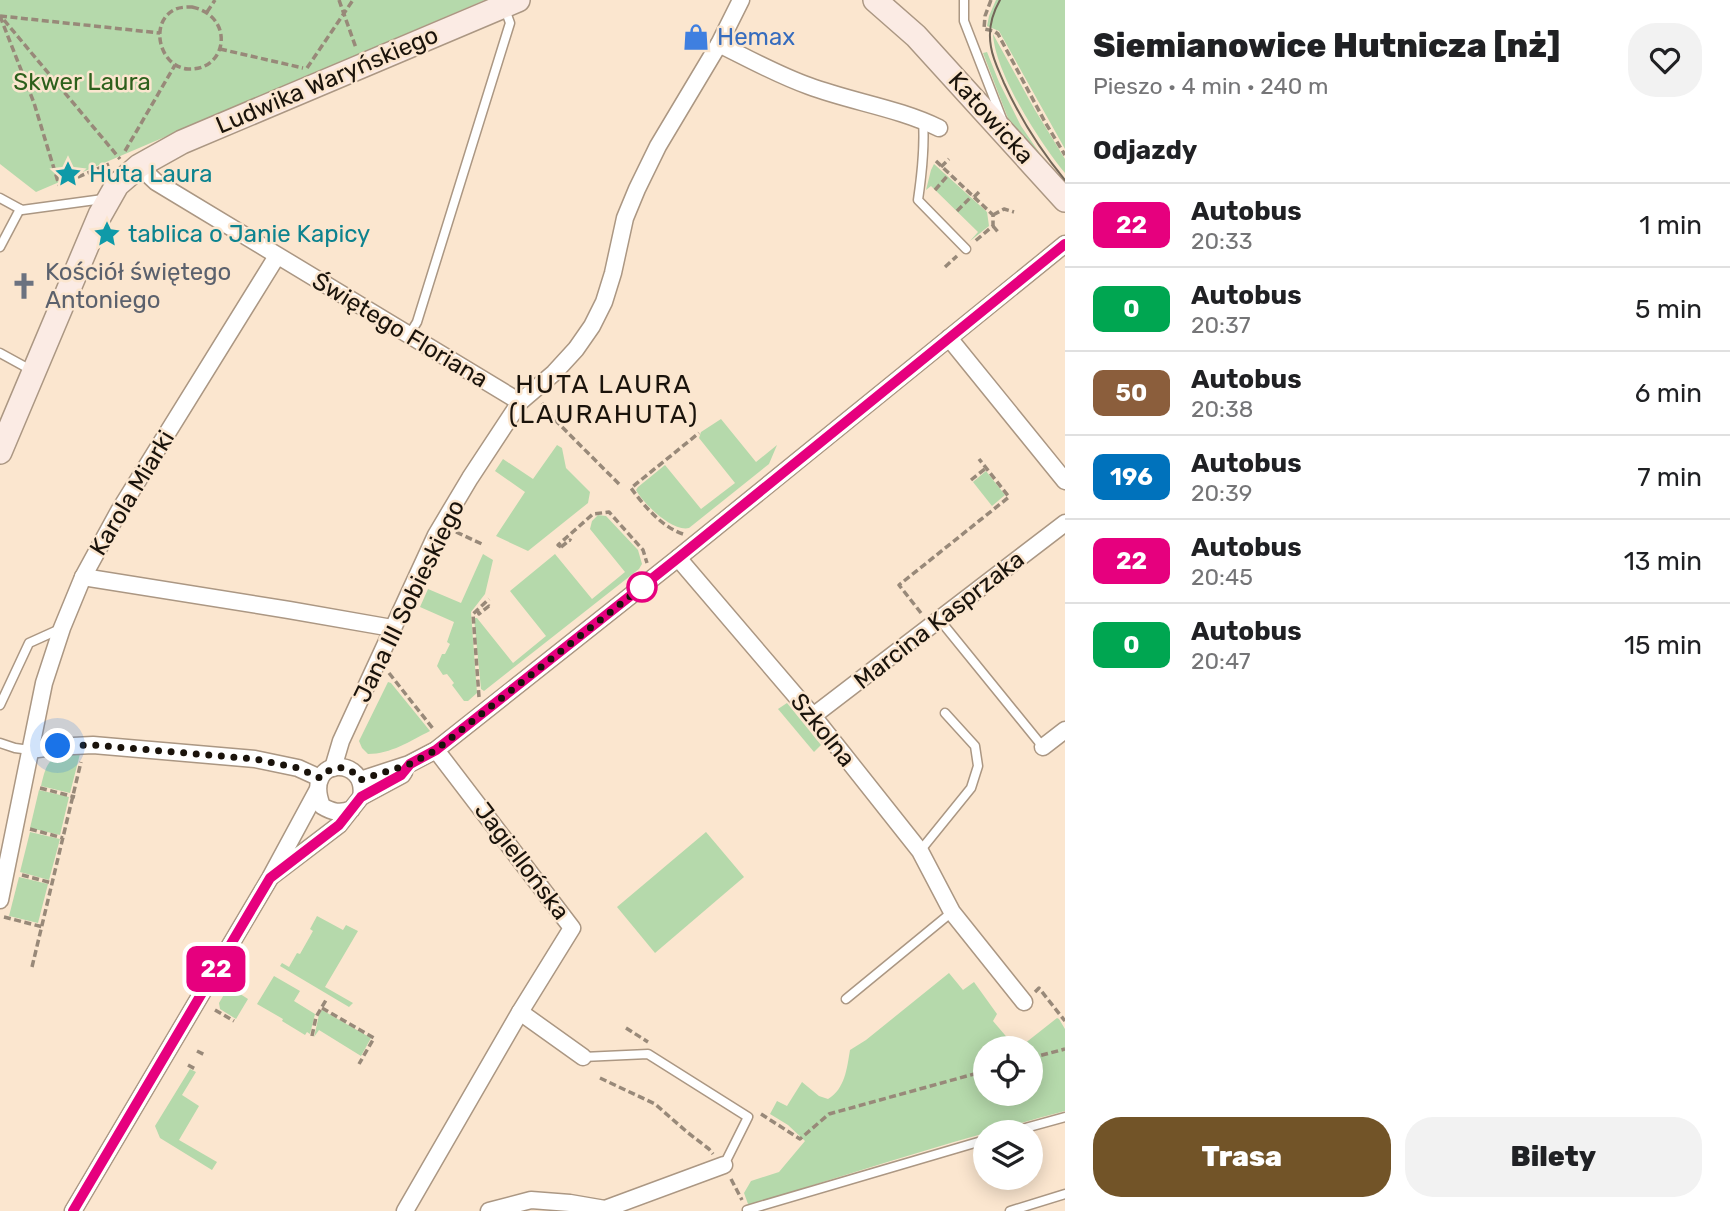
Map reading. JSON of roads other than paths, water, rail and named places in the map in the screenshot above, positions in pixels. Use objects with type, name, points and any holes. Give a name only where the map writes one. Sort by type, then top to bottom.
[{"type":"street","name":"Jana III Sobieskiego","points":[[333,768],[341,741],[443,523],[520,402],[561,365],[592,326],[604,302],[625,218],[637,189],[658,146],[719,44],[741,0]]},
{"type":"street","name":"Jana III Sobieskiego","points":[[719,44],[754,0]]},
{"type":"street","name":"Katowicka","points":[[875,0],[916,36],[1065,200]]},
{"type":"street","name":"Katowicka","points":[[890,0],[916,36]]},
{"type":"street","name":"Ludwika Waryńskiego","points":[[0,452],[100,215],[130,162],[511,3]]},
{"type":"street","points":[[719,44],[810,87],[922,120],[939,128]]},
{"type":"street","name":"Świętego Floriana","points":[[130,162],[156,182],[520,402]]},
{"type":"street","points":[[360,780],[410,764],[436,750],[1065,244]]},
{"type":"street","name":"Karola Miarki","points":[[0,900],[44,683],[83,577],[118,512],[277,256]]},
{"type":"street","points":[[949,338],[1065,481]]},
{"type":"street","name":"Marcina Kasprzaka","points":[[813,716],[1065,523]]},
{"type":"street","name":"Szkolna","points":[[678,558],[813,716],[920,851],[952,912],[1024,1002]]},
{"type":"street","points":[[83,577],[393,628]]},
{"type":"street","points":[[1043,747],[1065,730]]},
{"type":"street","points":[[30,750],[93,745],[255,759],[298,768],[318,785],[322,806],[336,812],[344,812],[401,775],[410,764]]},
{"type":"street","name":"Jagiellońska","points":[[405,1211],[572,928],[436,750]]},
{"type":"street","points":[[73,1211],[270,878],[325,772],[341,767],[350,769],[360,780],[362,791],[357,803],[339,825],[270,878]]},
{"type":"street","points":[[520,1012],[583,1057]]},
{"type":"street","points":[[489,1211],[531,1200],[605,1209],[722,1166]]},
{"type":"lane","points":[[964,0],[963,17],[1011,140]]},
{"type":"lane","points":[[409,335],[417,322],[510,23],[511,3]]},
{"type":"lane","points":[[922,120],[924,150],[918,200],[966,249]]},
{"type":"lane","points":[[0,198],[22,211],[109,198]]},
{"type":"lane","points":[[0,247],[20,209]]},
{"type":"lane","points":[[0,353],[34,371]]},
{"type":"lane","points":[[939,619],[1043,747]]},
{"type":"lane","points":[[0,705],[29,643],[62,628]]},
{"type":"lane","points":[[920,851],[971,788],[978,766],[975,746],[945,713]]},
{"type":"lane","points":[[0,743],[30,750]]},
{"type":"lane","points":[[846,999],[952,912]]},
{"type":"lane","points":[[583,1057],[648,1054],[748,1116],[722,1166]]},
{"type":"lane","points":[[1043,1123],[1065,1116]]},
{"type":"lane","points":[[747,1210],[973,1144]]},
{"type":"lane","points":[[1010,1211],[1065,1194]]},
{"type":"tram line","points":[[1000,0],[990,29],[995,61],[1024,121],[1065,180]]},
{"type":"place","name":"Hemax","points":[[696,37]]},
{"type":"place","name":"Huta Laura","points":[[68,174]]},
{"type":"place","name":"tablica o Janie Kapicy","points":[[107,234]]},
{"type":"place","name":"Kościół świętego Antoniego","points":[[24,286]]},
{"type":"district","name":"HUTA LAURA (LAURAHUTA)","points":[[604,399]]},
{"type":"park label","name":"Skwer Laura","points":[[82,82]]}]
